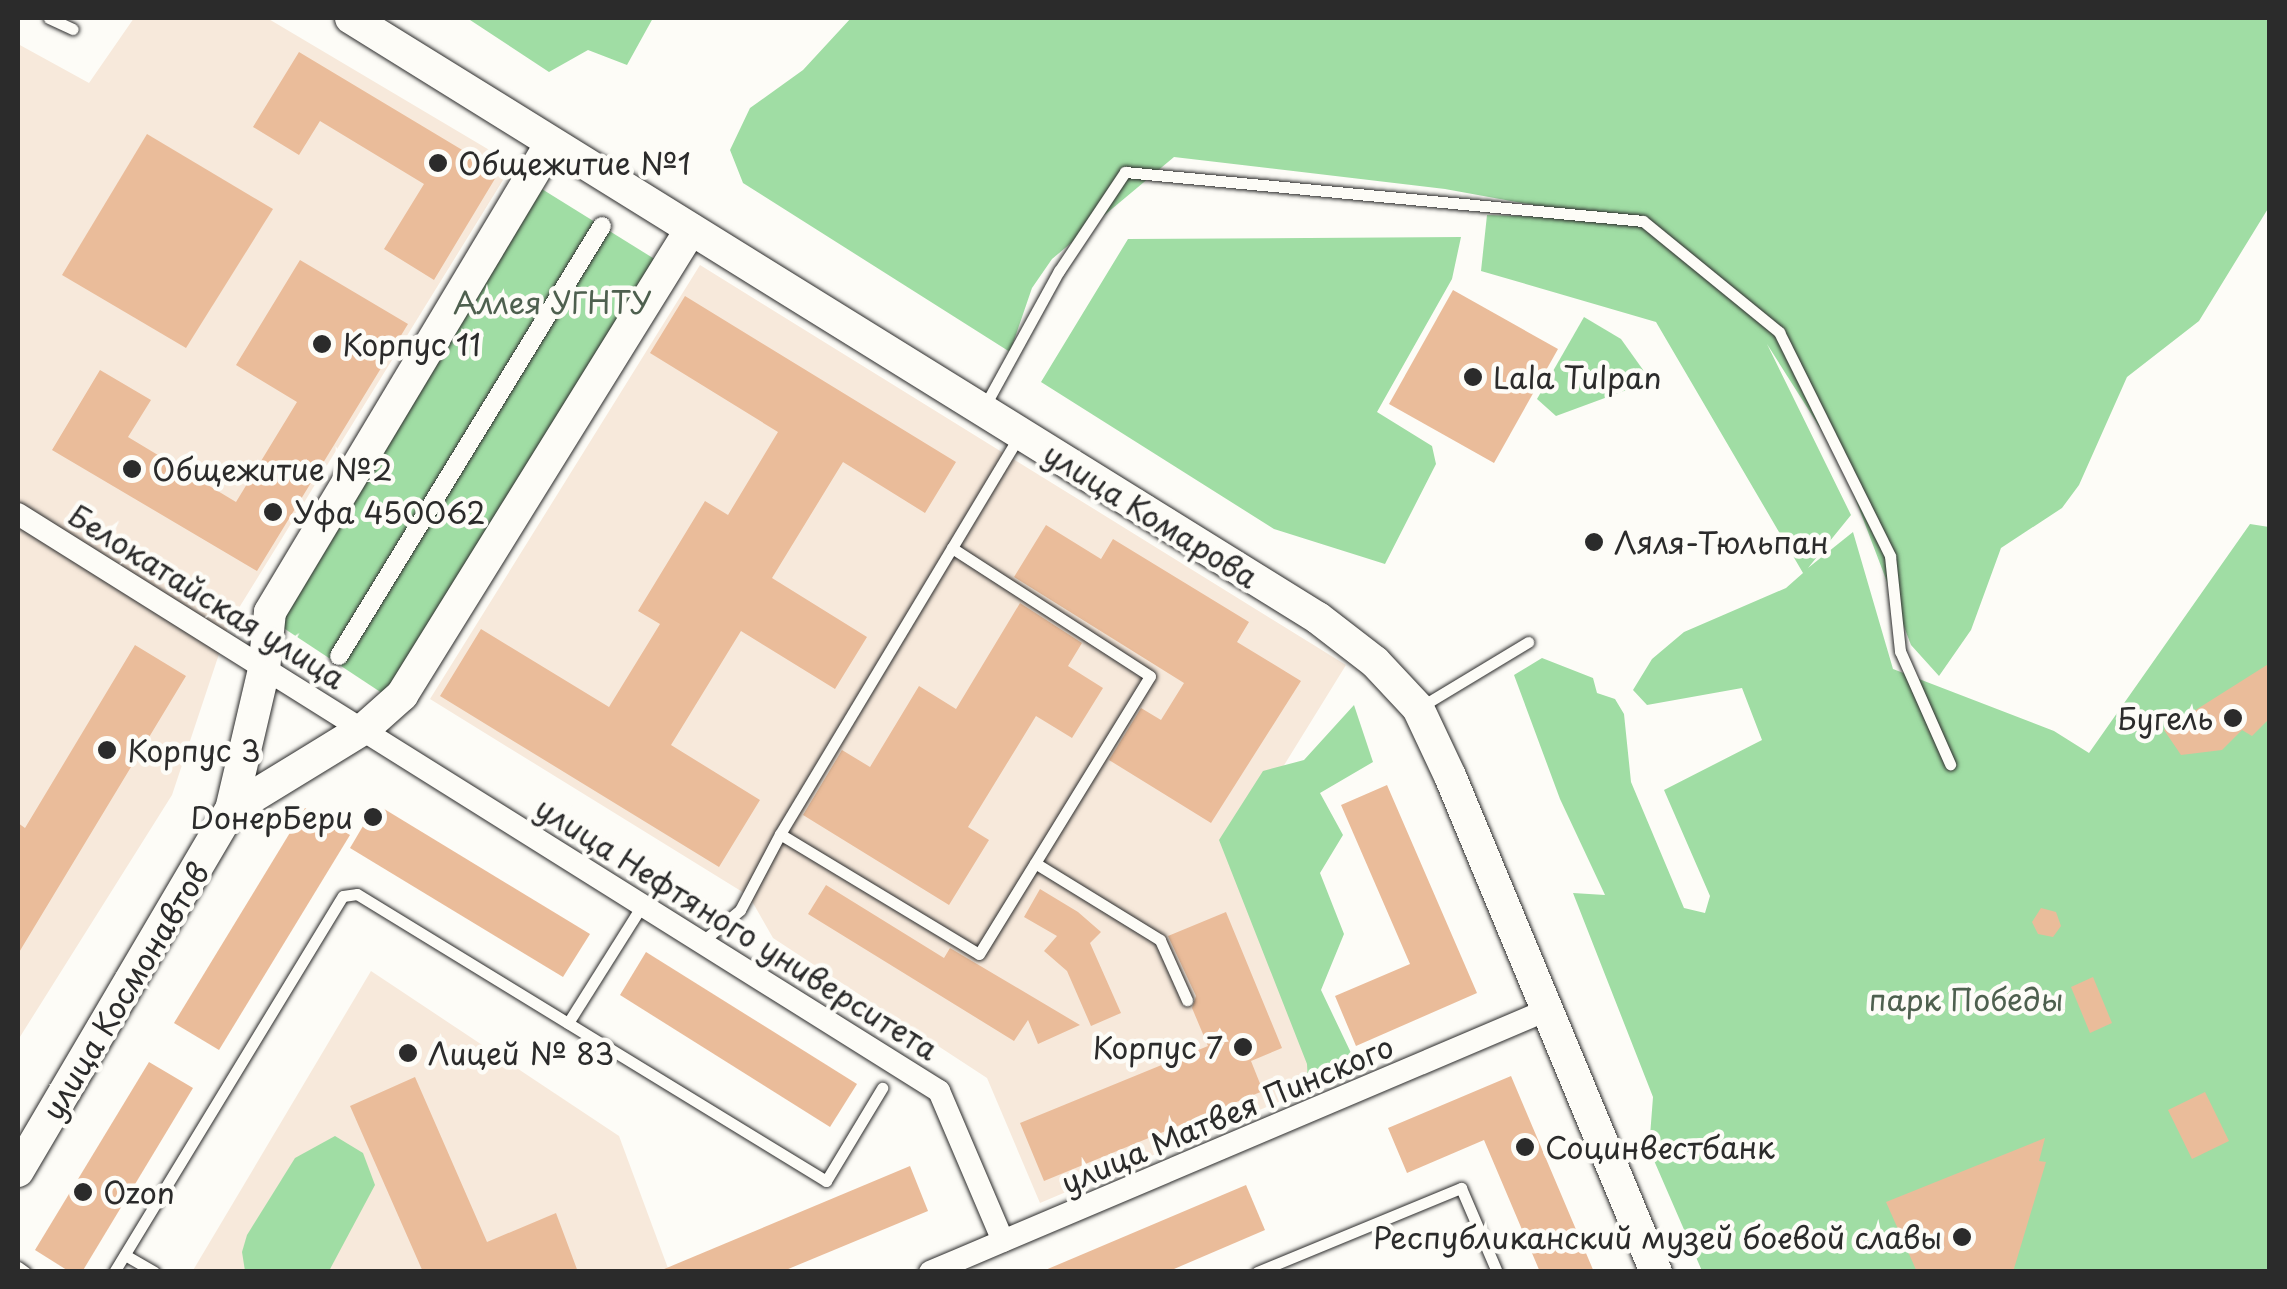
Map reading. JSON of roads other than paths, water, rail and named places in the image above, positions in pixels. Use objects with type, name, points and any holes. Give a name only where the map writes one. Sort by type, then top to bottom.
[{"type":"main road","name":"улица Комарова","points":[[350,18],[1318,618],[1375,662],[1418,708],[1656,1272]]},
{"type":"main road","name":"улица Космонавтов","points":[[18,1172],[31,1138],[231,810],[264,669],[270,612],[550,145]]},
{"type":"main road","name":"улица Космонавтов","points":[[231,810],[365,728],[402,694],[691,229]]},
{"type":"street","points":[[339,656],[602,226]]},
{"type":"street","name":"Белокатайская улица","points":[[18,514],[365,728]]},
{"type":"street","name":"улица Нефтяного университета","points":[[365,728],[939,1091],[1003,1241]]},
{"type":"street","name":"улица Матвея Пинского","points":[[944,1269],[1545,1012]]},
{"type":"lane","points":[[49,18],[73,29]]},
{"type":"lane","points":[[982,411],[1059,271],[1125,172],[1642,220],[1779,332],[1890,556],[1900,651],[1950,764]]},
{"type":"lane","points":[[704,940],[740,910],[780,834],[1020,434]]},
{"type":"lane","points":[[780,834],[980,954],[1150,676],[952,548]]},
{"type":"lane","points":[[1418,708],[1528,642]]},
{"type":"lane","points":[[1035,863],[1160,940],[1187,1000]]},
{"type":"lane","points":[[114,1272],[343,896],[357,894],[826,1181],[882,1088]]},
{"type":"lane","points":[[568,1022],[642,904]]},
{"type":"lane","points":[[1256,1272],[1462,1188],[1498,1272]]},
{"type":"lane","points":[[125,1255],[154,1272]]},
{"type":"lane","points":[[18,1268],[24,1272]]},
{"type":"place","name":"Общежитие №1","points":[[438,163]]},
{"type":"place","name":"Корпус 11","points":[[322,344]]},
{"type":"place","name":"Lala Tulpan","points":[[1473,377]]},
{"type":"place","name":"Общежитие №2","points":[[132,469]]},
{"type":"place","name":"Уфа 450062","points":[[273,512]]},
{"type":"place","name":"Ляля-Тюльпан","points":[[1594,542]]},
{"type":"place","name":"Бугель","points":[[2233,718]]},
{"type":"place","name":"Корпус 3","points":[[107,750]]},
{"type":"place","name":"DонерБери","points":[[373,817]]},
{"type":"place","name":"Корпус 7","points":[[1243,1047]]},
{"type":"place","name":"Лицей № 83","points":[[408,1053]]},
{"type":"place","name":"Социнвестбанк","points":[[1525,1147]]},
{"type":"place","name":"Ozon","points":[[83,1192]]},
{"type":"place","name":"Республиканский музей боевой славы","points":[[1962,1237]]},
{"type":"park label","name":"Аллея УГНТУ","points":[[552,302]]},
{"type":"park label","name":"парк Победы","points":[[1966,999]]}]
